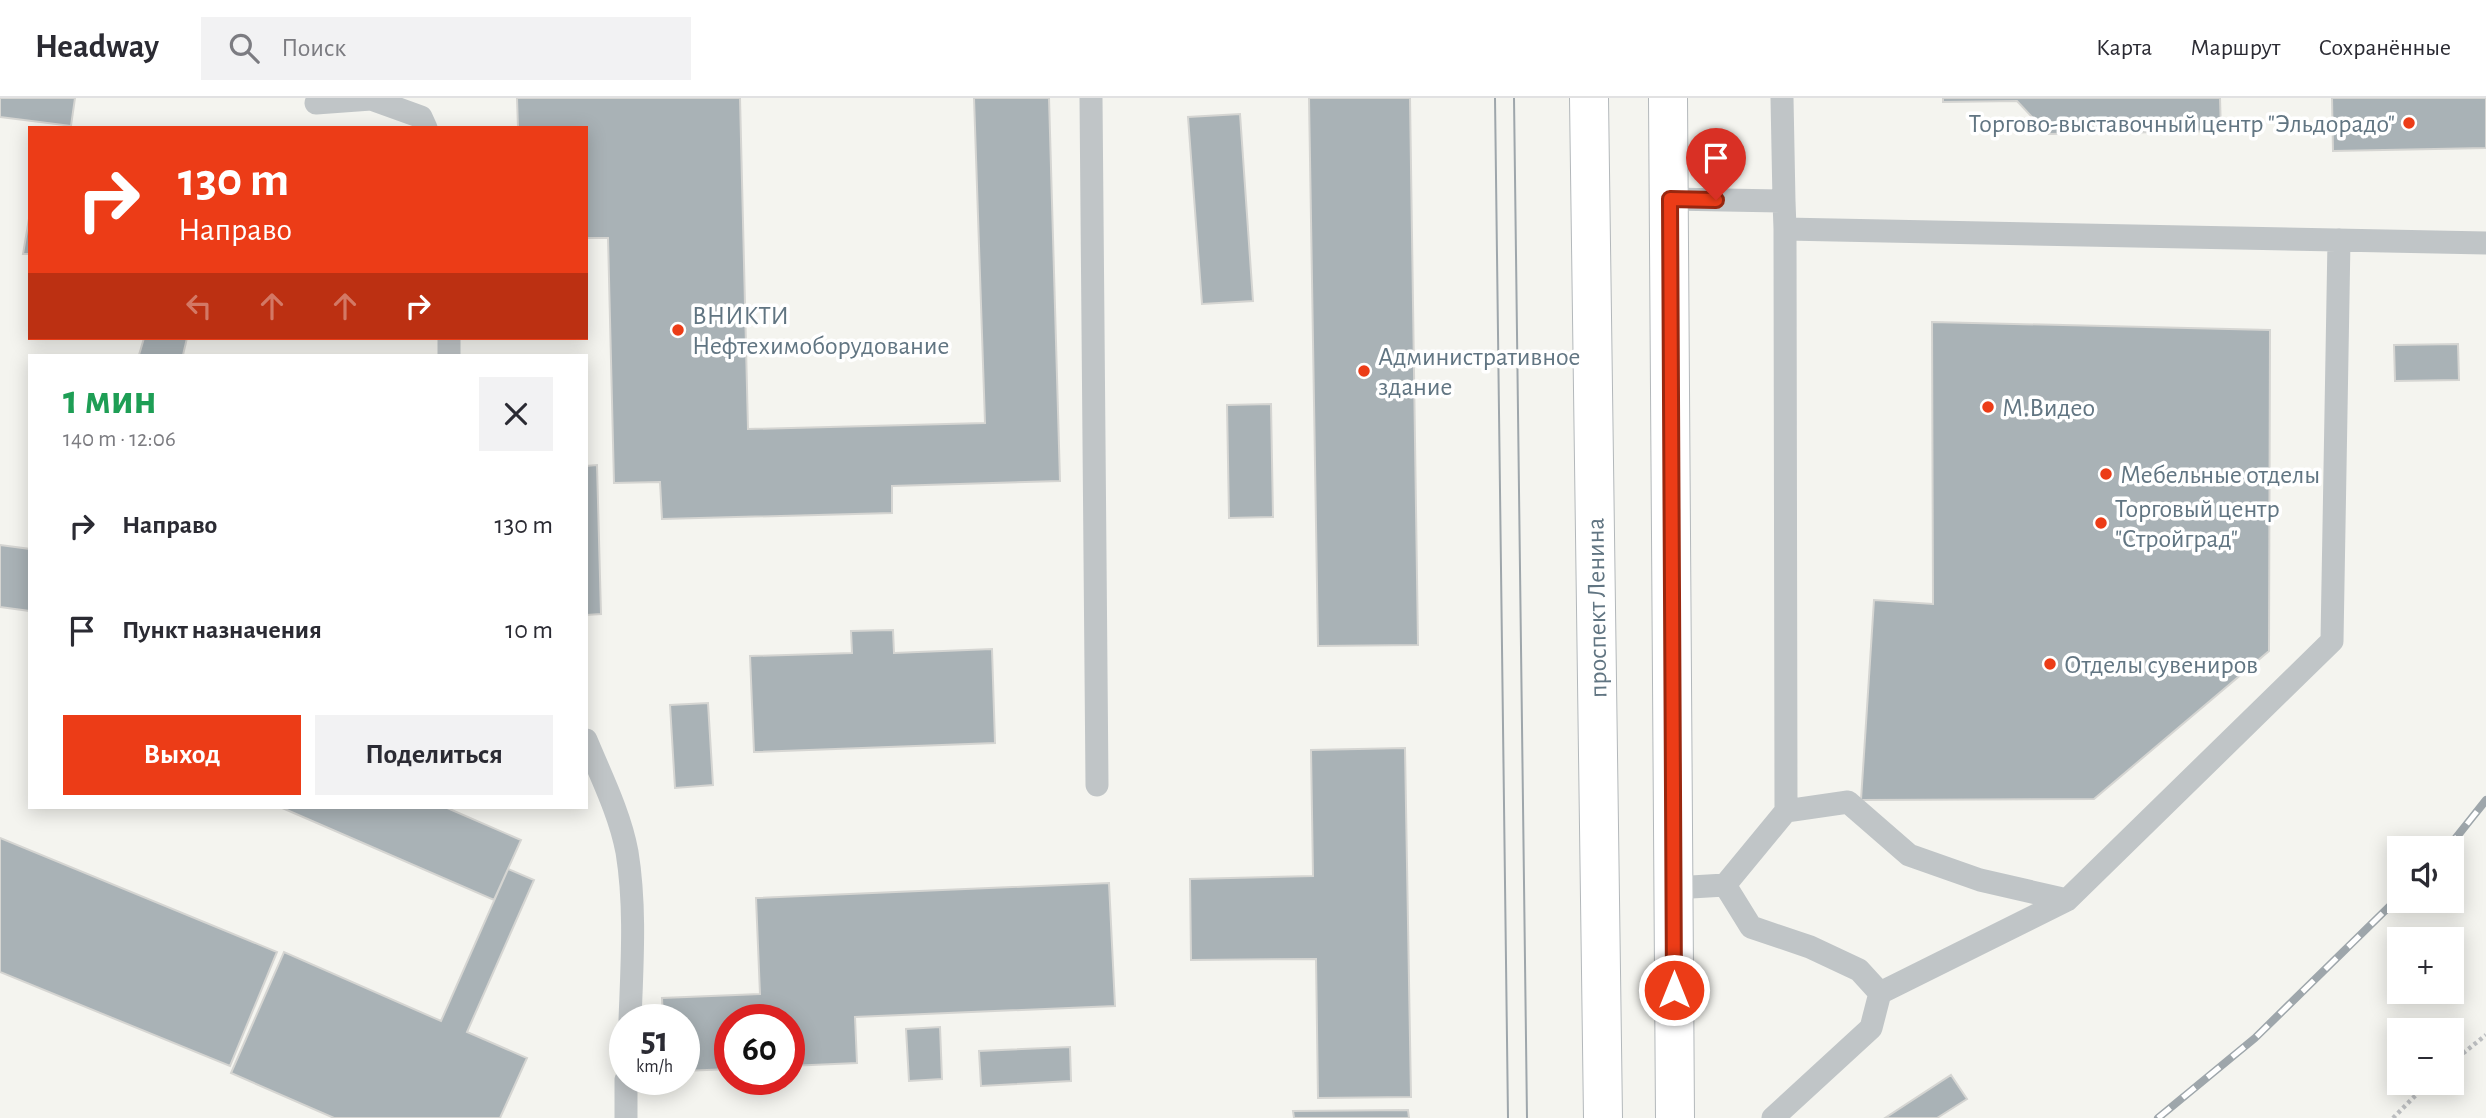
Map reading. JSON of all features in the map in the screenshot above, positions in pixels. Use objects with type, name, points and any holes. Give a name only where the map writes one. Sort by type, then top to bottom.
[{"type":"main road","name":"проспект Ленина","points":[[1589,98],[1603,1118]]},
{"type":"main road","points":[[1668,98],[1675,1118]]},
{"type":"lane","points":[[1091,98],[1097,785]]},
{"type":"lane","points":[[1674,888],[1725,886],[1786,811],[1785,229],[1782,98]]},
{"type":"lane","points":[[316,103],[370,99],[421,117],[425,126]]},
{"type":"lane","points":[[1670,199],[1784,201]]},
{"type":"lane","points":[[1785,229],[2486,243]]},
{"type":"lane","points":[[1773,1118],[1871,1028],[1880,993],[2067,900],[2332,641],[2339,240]]},
{"type":"lane","points":[[588,745],[610,797],[626,851],[631,902],[630,1004]]},
{"type":"lane","points":[[1786,811],[1848,802],[1909,855],[1980,880],[2067,900]]},
{"type":"lane","points":[[1725,886],[1751,927],[1810,947],[1859,970],[1880,993]]},
{"type":"lane","points":[[626,1095],[626,1118]]},
{"type":"path","points":[[2464,1052],[2486,1035]]},
{"type":"path","points":[[2393,1118],[2416,1095]]},
{"type":"building","points":[[0,98],[75,98],[71,126],[0,117]]},
{"type":"building","name":"ВНИКТИ Нефтехимоборудование","points":[[517,98],[740,98],[748,429],[985,423],[974,98],[1049,98],[1060,481],[892,486],[892,513],[662,519],[660,482],[614,483],[608,238],[588,238],[588,126],[518,126]]},
{"type":"building","name":"Административное здание","points":[[1309,98],[1410,98],[1418,645],[1318,646]]},
{"type":"building","points":[[1943,98],[2220,98],[2221,131],[2048,134],[2017,101],[1943,102]]},
{"type":"building","name":"Торгово-выставочный центр \"Эльдорадо\"","points":[[2332,98],[2486,98],[2486,148],[2333,151]]},
{"type":"building","points":[[1240,114],[1253,301],[1202,304],[1188,117]]},
{"type":"building","points":[[28,225],[28,254],[23,254]]},
{"type":"building","name":"Торговый центр \"Стройград\"","points":[[1932,322],[2270,330],[2269,651],[2094,799],[1861,800],[1874,600],[1933,604]]},
{"type":"building","points":[[143,340],[187,340],[183,354],[139,354]]},
{"type":"building","points":[[2458,344],[2459,380],[2395,381],[2394,345]]},
{"type":"building","points":[[1271,404],[1273,517],[1229,518],[1227,405]]},
{"type":"building","points":[[597,465],[601,614],[588,615],[588,466]]},
{"type":"building","points":[[0,545],[28,549],[28,611],[0,607]]},
{"type":"building","points":[[893,630],[894,653],[992,649],[995,743],[754,752],[750,656],[852,653],[851,631]]},
{"type":"building","points":[[708,703],[713,785],[675,788],[670,705]]},
{"type":"building","points":[[1405,748],[1411,1097],[1318,1098],[1316,959],[1191,960],[1190,879],[1313,876],[1311,750]]},
{"type":"building","points":[[285,809],[450,809],[521,840],[494,900]]},
{"type":"building","points":[[0,838],[277,952],[230,1066],[0,972]]},
{"type":"building","points":[[508,869],[534,880],[467,1032],[527,1058],[500,1118],[334,1118],[231,1073],[284,952],[441,1021]]},
{"type":"building","points":[[1109,883],[1115,1006],[855,1017],[857,1063],[805,1065],[805,1004],[714,1004],[714,1070],[700,1070],[700,1004],[662,1004],[662,998],[760,994],[756,898]]},
{"type":"building","points":[[940,1027],[942,1079],[909,1081],[906,1029]]},
{"type":"building","points":[[1070,1047],[1071,1081],[981,1086],[979,1051]]},
{"type":"building","points":[[1951,1075],[1967,1099],[1937,1118],[1885,1118]]},
{"type":"building","points":[[1408,1110],[1409,1118],[1294,1118],[1293,1111]]},
{"type":"tram line","points":[[1495,98],[1508,1118]]},
{"type":"tram line","points":[[1514,98],[1527,1118]]},
{"type":"railway","points":[[2457,836],[2486,800]]},
{"type":"railway","points":[[2158,1118],[2255,1038],[2387,909]]},
{"type":"place","name":"Торгово-выставочный центр \"Эльдорадо\"","points":[[2409,123]]},
{"type":"place","name":"ВНИКТИ Нефтехимоборудование","points":[[678,330]]},
{"type":"place","name":"Административное здание","points":[[1364,371]]},
{"type":"place","name":"М.Видео","points":[[1988,407]]},
{"type":"place","name":"Мебельные отделы","points":[[2106,474]]},
{"type":"place","name":"Торговый центр \"Стройград\"","points":[[2101,523]]},
{"type":"place","name":"Отделы сувениров","points":[[2050,664]]},
{"type":"route","points":[[1674,990],[1670,199],[1716,200]]}]
